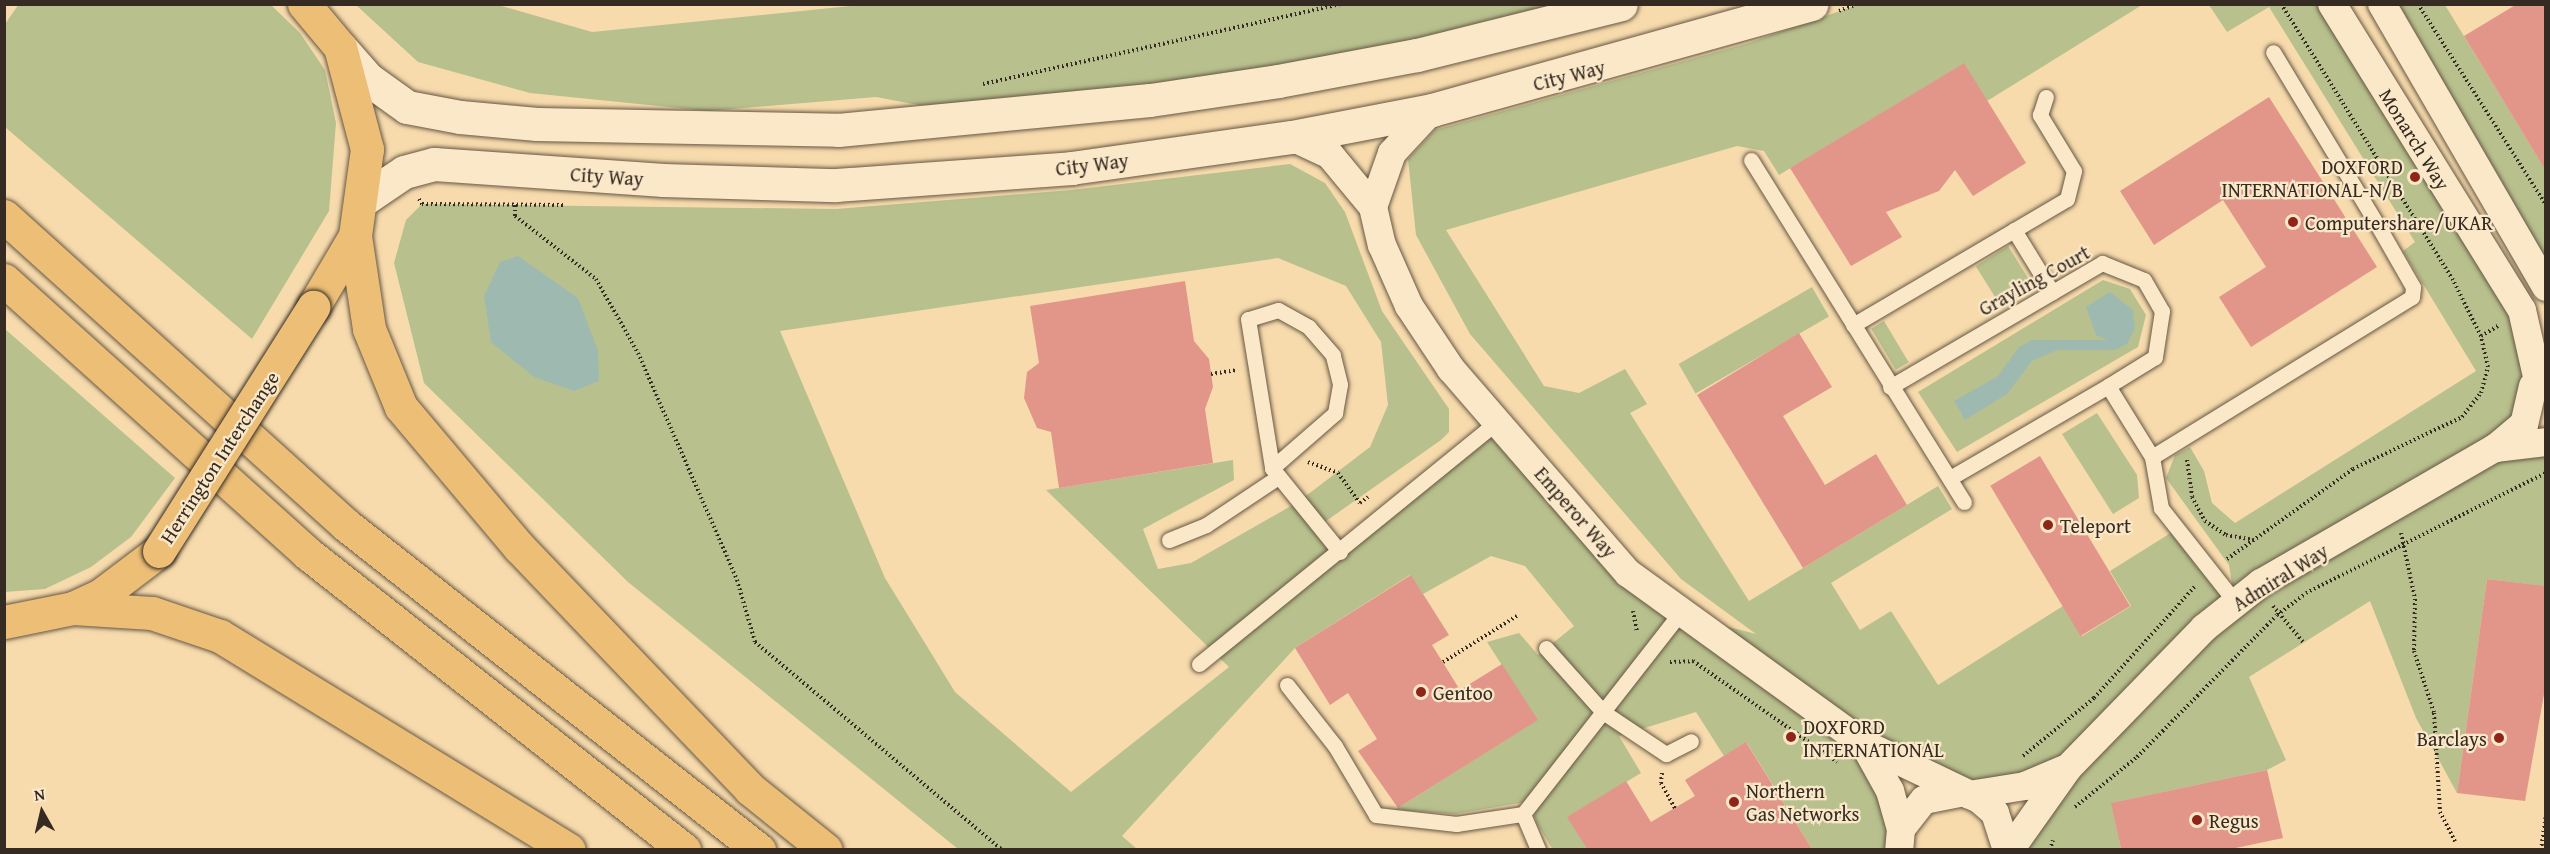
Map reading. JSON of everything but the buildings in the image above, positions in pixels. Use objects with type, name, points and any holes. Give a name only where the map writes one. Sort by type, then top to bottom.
[{"type":"highway","points":[[304,4],[340,47],[367,149],[364,199],[355,236],[369,329],[400,407],[519,547],[750,789],[826,849]]},
{"type":"highway","points":[[4,216],[346,525],[759,849]]},
{"type":"highway","name":"Herrington Interchange","points":[[4,622],[73,608],[121,584],[159,551],[313,307],[355,236]]},
{"type":"highway","points":[[4,280],[307,553],[684,849]]},
{"type":"highway","points":[[73,608],[152,613],[220,636],[569,849]]},
{"type":"highway","points":[[4,637],[40,616]]},
{"type":"main road","points":[[340,47],[368,79],[407,107],[460,117],[537,124],[838,130],[1138,101],[1278,81],[1417,55],[1621,4]]},
{"type":"main road","name":"City Way","points":[[364,199],[404,171],[434,164],[663,180],[836,185],[1071,168],[1292,137],[1432,110],[1811,4]]},
{"type":"street","name":"Monarch Way","points":[[2332,4],[2522,310],[2538,371],[2546,422]]},
{"type":"street","name":"Monarch Way","points":[[2382,4],[2546,287]]},
{"type":"street","points":[[1373,207],[1392,153],[1432,110]]},
{"type":"street","name":"Emperor Way","points":[[1292,137],[1330,155],[1373,207],[1382,245],[1409,306],[1452,369],[1628,573],[1679,614],[1864,744],[1964,794],[1995,813],[2009,849]]},
{"type":"street","name":"Admiral Way","points":[[2009,849],[2068,768],[2204,628],[2236,603],[2495,448],[2524,424],[2538,371]]},
{"type":"street","name":"Admiral Way","points":[[2495,448],[2546,442]]},
{"type":"street","name":"Emperor Way","points":[[1864,744],[1890,791],[1900,839]]},
{"type":"street","name":"Admiral Way","points":[[1964,794],[2025,786],[2068,768]]},
{"type":"street","name":"Emperor Way","points":[[1900,839],[1924,800],[1964,794]]},
{"type":"lane","points":[[2152,457],[2412,297],[2413,287],[2273,52]]},
{"type":"lane","points":[[1853,325],[2067,198],[2074,171],[2040,115],[2046,97]]},
{"type":"lane","points":[[1751,160],[1890,387],[1964,501]]},
{"type":"lane","points":[[2014,230],[2052,292]]},
{"type":"lane","name":"Grayling Court","points":[[1890,387],[2102,263],[2144,280],[2162,311],[2154,357],[1950,478]]},
{"type":"lane","points":[[1169,540],[1206,525],[1275,472],[1296,448],[1335,413],[1340,384],[1333,356],[1315,334],[1278,310],[1248,320],[1275,472],[1340,552]]},
{"type":"lane","points":[[2108,386],[2152,457],[2161,508],[2208,573],[2236,603]]},
{"type":"lane","points":[[1199,664],[1498,422]]},
{"type":"lane","points":[[1287,685],[1335,746],[1376,815],[1456,824],[1523,814],[1679,614]]},
{"type":"lane","points":[[1546,648],[1603,712],[1666,754],[1691,741]]},
{"type":"lane","points":[[1523,814],[1538,849]]},
{"type":"path","points":[[973,86],[1340,4]]},
{"type":"path","points":[[2015,764],[2037,740],[2094,698],[2154,626],[2208,573],[2353,469],[2462,417],[2481,393],[2488,367],[2481,336],[2453,280],[2281,4]]},
{"type":"path","points":[[2418,4],[2546,206]]},
{"type":"path","points":[[404,171],[422,204],[515,205],[515,216],[596,279],[642,364],[737,580],[756,642],[1002,849]]},
{"type":"path","points":[[2176,443],[2191,472],[2192,497],[2205,521],[2226,535],[2255,540]]},
{"type":"path","points":[[1296,448],[1313,468],[1338,474],[1360,503],[1378,490]]},
{"type":"path","points":[[2070,812],[2137,757],[2277,615],[2306,593],[2546,473]]},
{"type":"path","points":[[2390,510],[2406,543],[2415,598],[2414,651],[2434,713],[2440,812],[2455,841]]},
{"type":"path","points":[[2277,615],[2304,642]]},
{"type":"path","points":[[1443,662],[1517,616]]},
{"type":"path","points":[[1666,754],[1661,783],[1675,808]]},
{"type":"path","points":[[2541,849],[2546,816]]},
{"type":"path","points":[[2050,849],[2055,831]]},
{"type":"green space","points":[[19,4],[271,5],[300,33],[325,70],[336,123],[329,211],[252,339],[5,127],[5,24]]},
{"type":"green space","points":[[870,4],[1621,5],[987,118],[876,97],[708,111],[530,93],[418,62],[356,5],[498,5],[592,32]]},
{"type":"green space","points":[[1857,5],[2142,5],[1987,101],[1963,64],[1779,175],[1764,151],[1737,146],[1446,230],[1544,386],[1579,393],[1625,369],[1647,404],[1630,413],[1749,601],[1938,486],[1952,509],[1831,583],[1860,630],[1891,611],[1938,685],[2063,606],[2082,636],[2131,606],[2110,571],[2177,529],[2235,602],[2229,565],[2166,478],[2175,455],[2190,447],[2204,471],[2212,503],[2235,523],[2476,371],[2403,251],[2415,242],[2269,7],[2227,32],[2209,5],[2331,5],[2522,310],[2524,424],[2545,442],[2545,586],[2487,579],[2457,793],[2416,718],[2370,601],[2249,677],[2286,760],[2267,770],[2112,803],[2121,849],[2010,849],[2067,769],[2001,791],[1865,744],[1899,849],[1812,849],[1747,743],[1724,756],[1696,712],[1619,736],[1641,773],[1568,817],[1587,849],[1553,850],[1536,822],[1532,801],[1455,814],[1395,810],[1537,720],[1487,642],[1519,633],[1538,655],[1574,626],[1525,566],[1491,556],[1423,594],[1410,575],[1295,648],[1122,836],[1137,849],[958,849],[628,582],[424,383],[394,263],[406,220],[422,204],[836,209],[1071,190],[1290,164],[1325,183],[1345,212],[1382,311],[1449,409],[1449,432],[1441,440],[1319,526],[1339,550],[1498,421],[1679,614],[1756,634],[1681,579],[1470,334],[1416,235],[1408,159],[1435,130],[1749,43]],"holes":[[[1278,258],[1346,286],[1381,342],[1388,405],[1370,447],[1298,502],[1191,563],[1158,569],[1143,529],[1234,480],[1233,460],[1046,490],[1229,667],[1071,792],[955,692],[885,578],[780,331]]]},
{"type":"green space","points":[[2382,5],[2445,5],[2540,161],[2545,158],[2545,287]]},
{"type":"green space","points":[[2008,246],[2034,288],[2002,308],[1976,266]]},
{"type":"green space","points":[[2103,280],[2130,289],[2146,315],[2138,347],[1957,452],[1918,392]]},
{"type":"green space","points":[[1812,287],[1829,316],[1696,393],[1679,364]]},
{"type":"green space","points":[[1884,321],[1909,362],[1896,370],[1871,329]]},
{"type":"green space","points":[[5,329],[175,478],[131,537],[91,567],[45,589],[5,592]]},
{"type":"green space","points":[[2097,413],[2137,475],[2139,498],[2113,514],[2062,434]]},
{"type":"water","points":[[518,256],[578,298],[598,351],[599,381],[574,391],[534,377],[491,342],[484,296],[500,262]]},
{"type":"water","points":[[2110,292],[2133,310],[2135,328],[2127,344],[2115,350],[2057,350],[2032,361],[2007,394],[1965,420],[1954,401],[1998,376],[2019,347],[2032,340],[2107,340],[2096,335],[2086,307]]},
{"type":"place","name":"DOXFORD INTERNATIONAL-N/B","points":[[2415,177]]},
{"type":"place","name":"Computershare/UKAR","points":[[2293,222]]},
{"type":"place","name":"Teleport","points":[[2048,525]]},
{"type":"place","name":"Gentoo","points":[[1421,692]]},
{"type":"place","name":"DOXFORD INTERNATIONAL","points":[[1791,737]]},
{"type":"place","name":"Barclays","points":[[2499,738]]},
{"type":"place","name":"Northern Gas Networks","points":[[1734,802]]},
{"type":"place","name":"Regus","points":[[2197,820]]}]
